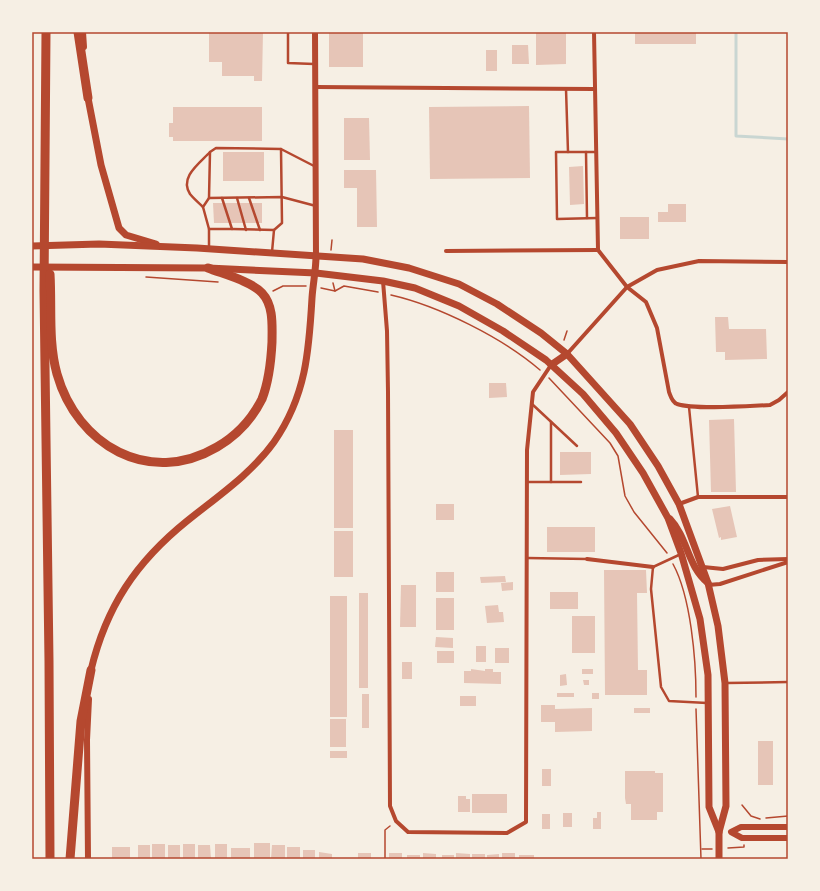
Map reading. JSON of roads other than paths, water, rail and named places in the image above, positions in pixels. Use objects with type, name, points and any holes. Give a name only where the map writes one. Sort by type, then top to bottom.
[{"type":"highway","points":[[46,32],[50,859]]},
{"type":"highway","points":[[78,32],[88,98]]},
{"type":"highway","points":[[48,291],[55,366],[68,402],[83,426],[101,443],[127,456],[152,462],[175,462],[199,456],[233,437],[256,409],[265,390],[270,370],[272,318],[269,305],[264,296],[253,286],[208,268]]},
{"type":"highway","points":[[70,859],[81,721],[91,670]]},
{"type":"main road","points":[[88,98],[101,165],[119,228],[126,235],[168,247]]},
{"type":"main road","points":[[32,246],[99,244],[209,249],[363,259],[409,268],[459,284],[497,304],[542,333],[567,354],[630,424],[658,466],[679,504],[703,567],[718,626],[725,683],[726,806],[719,832],[719,859]]},
{"type":"main road","points":[[91,670],[97,643],[108,617],[118,597],[138,569],[173,532],[252,468],[274,442],[286,421],[300,390],[306,369],[313,286],[316,273],[316,256]]},
{"type":"main road","points":[[32,267],[208,268],[316,273],[383,281],[415,288],[459,306],[503,331],[551,365],[583,394],[616,433],[643,473],[668,518],[681,553],[700,619],[708,674],[709,807],[719,832]]},
{"type":"main road","points":[[551,365],[567,354]]},
{"type":"main road","points":[[668,518],[678,528],[694,568],[699,576],[708,584]]},
{"type":"street","points":[[83,32],[88,98]]},
{"type":"street","points":[[315,32],[316,256]]},
{"type":"street","points":[[594,32],[595,152],[598,250],[627,287],[646,302],[657,328],[668,392],[672,401],[676,404],[689,406],[770,405],[779,400],[788,392]]},
{"type":"street","points":[[316,87],[594,89]]},
{"type":"street","points":[[446,250],[598,250]]},
{"type":"street","points":[[567,354],[627,287],[657,270],[698,261],[788,262]]},
{"type":"street","points":[[383,281],[388,392],[390,806],[396,820],[408,832],[507,834],[526,822],[527,450],[533,392],[551,365]]},
{"type":"street","points":[[679,504],[698,497],[788,497]]},
{"type":"street","points":[[587,559],[654,567]]},
{"type":"street","points":[[703,567],[723,569],[758,560],[788,559]]},
{"type":"street","points":[[708,584],[720,584],[788,562]]},
{"type":"street","points":[[88,859],[87,740],[91,670]]},
{"type":"street","points":[[719,832],[731,832],[741,827],[788,827]]},
{"type":"street","points":[[731,832],[742,838],[788,838]]},
{"type":"lane","points":[[288,32],[288,63],[315,64]]},
{"type":"lane","points":[[566,89],[568,152]]},
{"type":"lane","points":[[209,249],[209,229],[203,207],[190,193],[187,184],[189,174],[210,152],[216,148],[281,149],[316,168]]},
{"type":"lane","points":[[209,229],[274,230],[282,223],[281,149]]},
{"type":"lane","points":[[203,207],[209,198],[210,152]]},
{"type":"lane","points":[[595,152],[556,152],[557,219],[597,218]]},
{"type":"lane","points":[[586,152],[588,218]]},
{"type":"lane","points":[[209,198],[282,197],[316,206]]},
{"type":"lane","points":[[222,198],[232,230]]},
{"type":"lane","points":[[237,198],[246,230]]},
{"type":"lane","points":[[249,198],[260,230]]},
{"type":"lane","points":[[272,253],[274,230]]},
{"type":"lane","points":[[532,404],[577,446]]},
{"type":"lane","points":[[689,406],[698,497]]},
{"type":"lane","points":[[551,422],[551,482]]},
{"type":"lane","points":[[527,482],[581,482]]},
{"type":"lane","points":[[681,553],[654,567],[651,590],[661,686],[669,701],[708,703]]},
{"type":"lane","points":[[526,558],[587,559]]},
{"type":"lane","points":[[725,683],[788,682]]},
{"type":"waterway","points":[[736,32],[736,136],[788,139]]}]
